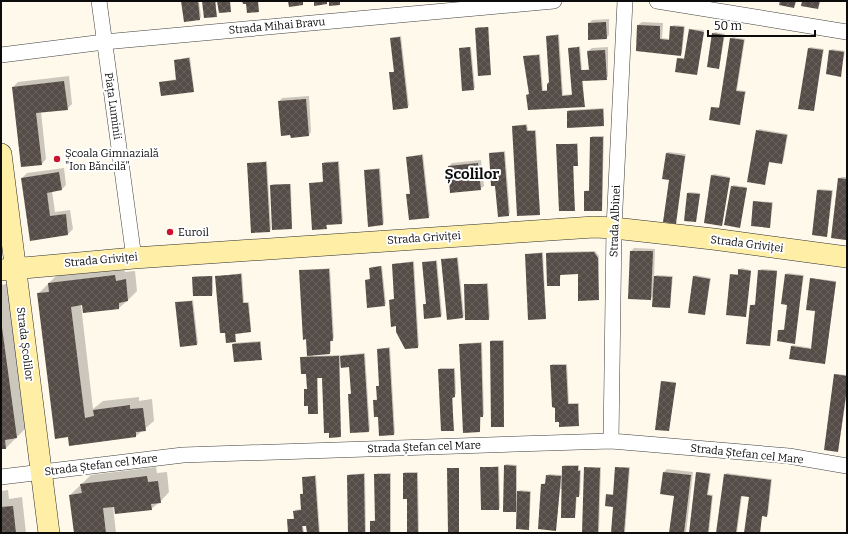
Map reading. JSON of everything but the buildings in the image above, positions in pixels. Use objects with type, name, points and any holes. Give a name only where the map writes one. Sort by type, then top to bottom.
[{"type":"main road","name":"Strada Școlilor","points":[[1,154],[9,269],[41,472],[49,533]]},
{"type":"main road","name":"Strada Griviței","points":[[9,269],[134,258],[594,227],[614,228],[847,257]]},
{"type":"street","name":"Piața Luminii","points":[[99,1],[134,258]]},
{"type":"street","name":"Strada Mihai Bravu","points":[[1,55],[104,42],[554,1]]},
{"type":"street","name":"Strada Albinei","points":[[611,441],[614,228],[625,1]]},
{"type":"street","points":[[658,1],[847,32]]},
{"type":"street","name":"Strada Ștefan cel Mare","points":[[1,477],[183,455],[611,441],[789,456],[847,466]]},
{"type":"place","name":"Școala Gimnazială \"Ion Băncilă\"","points":[[57,159]]},
{"type":"place","name":"Euroil","points":[[170,232]]},
{"type":"district","name":"Școlilor","points":[[472,174]]}]
